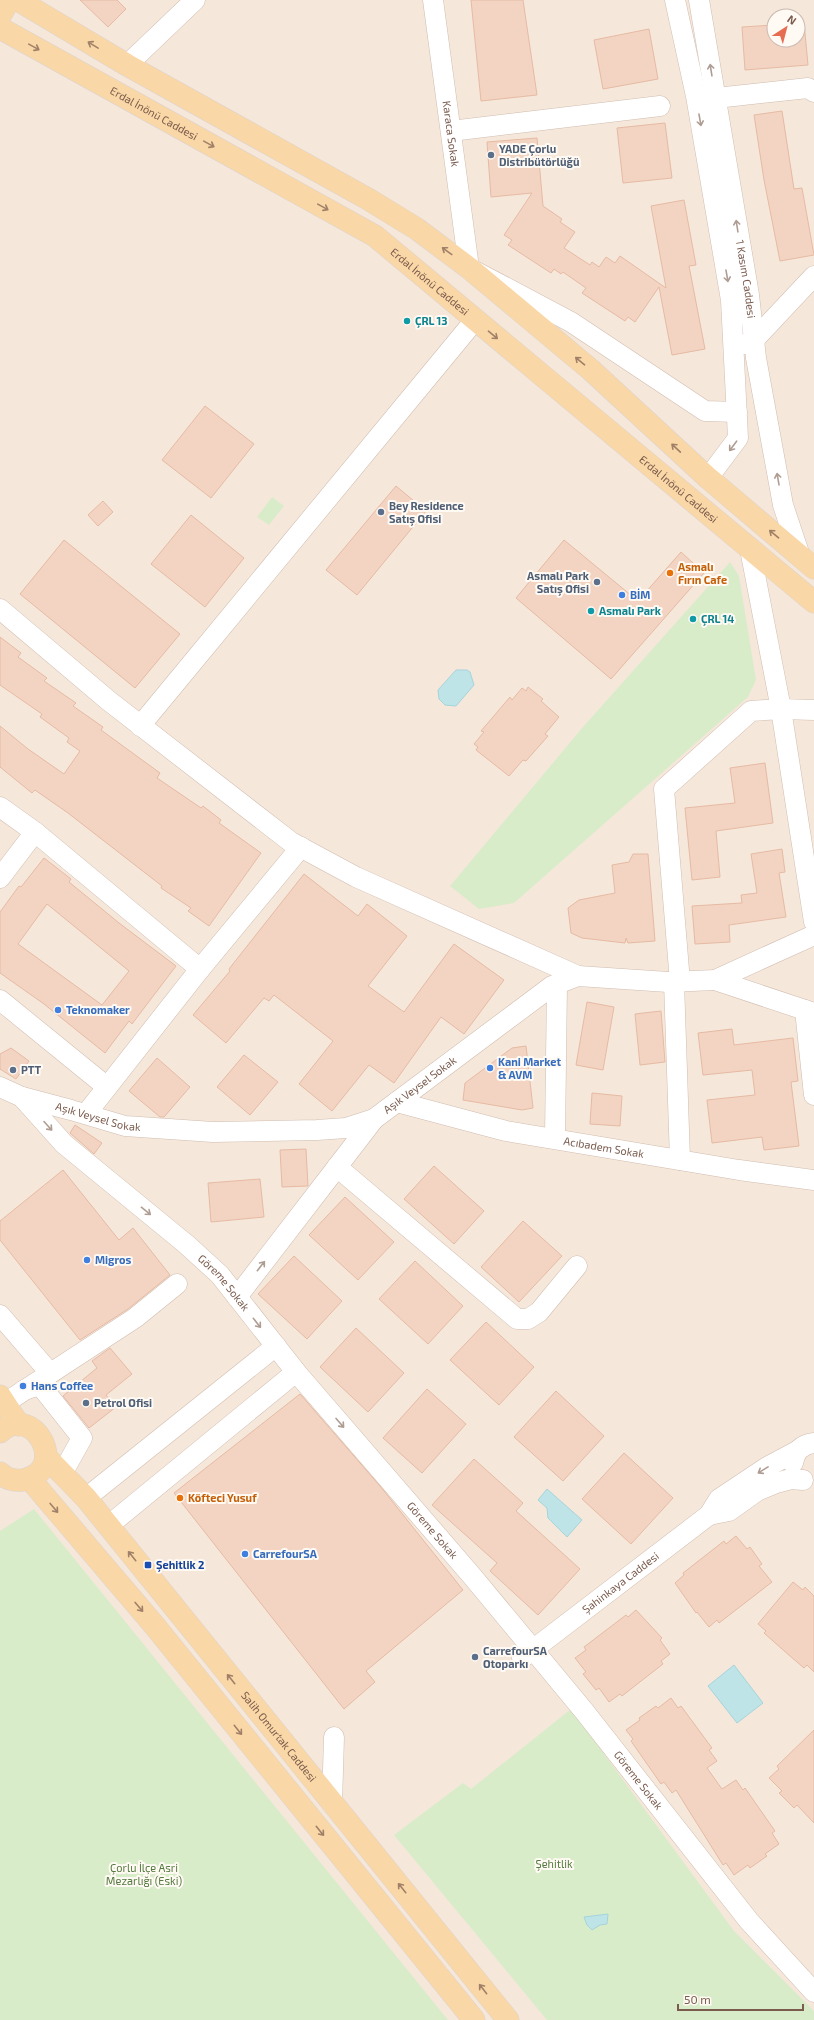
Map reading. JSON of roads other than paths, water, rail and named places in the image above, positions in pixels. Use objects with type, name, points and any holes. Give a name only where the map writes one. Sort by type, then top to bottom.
[{"type":"main road","points":[[0,16],[9,0]]},
{"type":"main road","points":[[18,0],[127,65],[368,199],[417,229],[469,268],[591,370],[708,478],[807,562]]},
{"type":"main road","name":"Erdal İnönü Caddesi","points":[[0,28],[375,236],[814,602]]},
{"type":"main road","points":[[9,1397],[10,1428],[28,1426],[42,1438],[46,1457],[43,1466],[37,1473],[10,1479]]},
{"type":"main road","name":"Salih Omurtak Caddesi","points":[[46,1457],[63,1472],[86,1498],[508,2020]]},
{"type":"main road","points":[[10,1479],[154,1624],[474,2020]]},
{"type":"street","points":[[127,65],[195,0]]},
{"type":"street","name":"Karaca Sokak","points":[[433,0],[469,268]]},
{"type":"street","name":"1 Kasım Caddesi","points":[[675,0],[696,96],[730,293],[738,438],[708,478]]},
{"type":"street","name":"1 Kasım Caddesi","points":[[699,0],[748,295],[754,340],[783,505],[807,562]]},
{"type":"street","points":[[716,98],[808,88],[814,92]]},
{"type":"street","points":[[451,131],[660,106]]},
{"type":"street","points":[[469,268],[571,322],[706,411],[737,412]]},
{"type":"street","points":[[734,352],[754,340],[814,276]]},
{"type":"street","points":[[140,726],[475,320]]},
{"type":"street","points":[[750,549],[781,708],[814,922]]},
{"type":"street","points":[[0,609],[140,726],[291,842],[356,876],[578,976]]},
{"type":"street","points":[[680,1160],[677,982],[664,789],[751,711],[781,708],[814,710]]},
{"type":"street","points":[[0,807],[35,832],[200,969]]},
{"type":"street","points":[[0,878],[35,832]]},
{"type":"street","points":[[86,1114],[200,969],[301,847]]},
{"type":"street","name":"Aşık Veysel Sokak","points":[[0,1087],[22,1098],[86,1114],[125,1126],[213,1132],[346,1128],[374,1119],[557,984],[578,976],[677,982],[715,980],[814,935]]},
{"type":"street","points":[[715,980],[810,1011],[814,1095]]},
{"type":"street","points":[[555,1138],[557,984]]},
{"type":"street","points":[[0,1000],[107,1087]]},
{"type":"street","name":"Göreme Sokak","points":[[22,1098],[64,1144],[186,1244],[220,1276],[296,1372],[386,1474],[528,1654],[588,1717],[749,1922],[814,1992]]},
{"type":"street","name":"Acıbadem Sokak","points":[[397,1102],[506,1131],[680,1160],[814,1180]]},
{"type":"street","points":[[237,1297],[374,1119]]},
{"type":"street","points":[[337,1167],[517,1319],[528,1319],[540,1312],[577,1266]]},
{"type":"street","points":[[9,1397],[50,1373],[135,1318],[177,1284]]},
{"type":"street","points":[[0,1315],[50,1373]]},
{"type":"street","points":[[86,1498],[276,1346]]},
{"type":"street","points":[[108,1526],[296,1372]]},
{"type":"street","points":[[9,1397],[40,1385],[82,1438],[63,1472]]},
{"type":"street","points":[[810,1483],[794,1470],[794,1457],[804,1447],[814,1426]]},
{"type":"street","points":[[709,1515],[719,1499],[767,1467],[804,1447]]},
{"type":"street","points":[[709,1515],[729,1511],[756,1491],[776,1482],[791,1479],[810,1483]]},
{"type":"street","name":"Şahinkaya Caddesi","points":[[528,1654],[709,1515]]},
{"type":"street","points":[[332,1804],[334,1737]]},
{"type":"water","points":[[456,670],[467,670],[470,672],[474,685],[456,706],[445,705],[439,699],[438,690]]},
{"type":"water","points":[[547,1489],[582,1520],[567,1537],[548,1518],[547,1508],[538,1500]]},
{"type":"water","points":[[734,1665],[763,1703],[737,1723],[708,1686]]},
{"type":"water","points":[[608,1914],[607,1924],[600,1925],[592,1930],[587,1925],[584,1917]]},
{"type":"place","name":"YADE Çorlu Distribütörlüğü","points":[[491,155]]},
{"type":"place","name":"ÇRL 13","points":[[407,321]]},
{"type":"place","name":"Bey Residence Satış Ofisi","points":[[381,512]]},
{"type":"place","name":"Asmalı Fırın Cafe","points":[[670,573]]},
{"type":"place","name":"Asmalı Park Satış Ofisi","points":[[597,582]]},
{"type":"place","name":"BİM","points":[[622,595]]},
{"type":"place","name":"Asmalı Park","points":[[591,611]]},
{"type":"place","name":"ÇRL 14","points":[[693,619]]},
{"type":"place","name":"Teknomaker","points":[[58,1010]]},
{"type":"place","name":"Kani Market & AVM","points":[[490,1068]]},
{"type":"place","name":"PTT","points":[[13,1070]]},
{"type":"place","name":"Migros","points":[[87,1260]]},
{"type":"place","name":"Hans Coffee","points":[[23,1386]]},
{"type":"place","name":"Petrol Ofisi","points":[[86,1403]]},
{"type":"place","name":"Köfteci Yusuf","points":[[180,1498]]},
{"type":"place","name":"CarrefourSA","points":[[245,1554]]},
{"type":"place","name":"Şehitlik 2","points":[[148,1565]]},
{"type":"place","name":"CarrefourSA Otoparkı","points":[[475,1657]]},
{"type":"park label","name":"Şehitlik","points":[[554,1864]]},
{"type":"park label","name":"Çorlu İlçe Asri Mezarlığı (Eski)","points":[[144,1874]]}]
